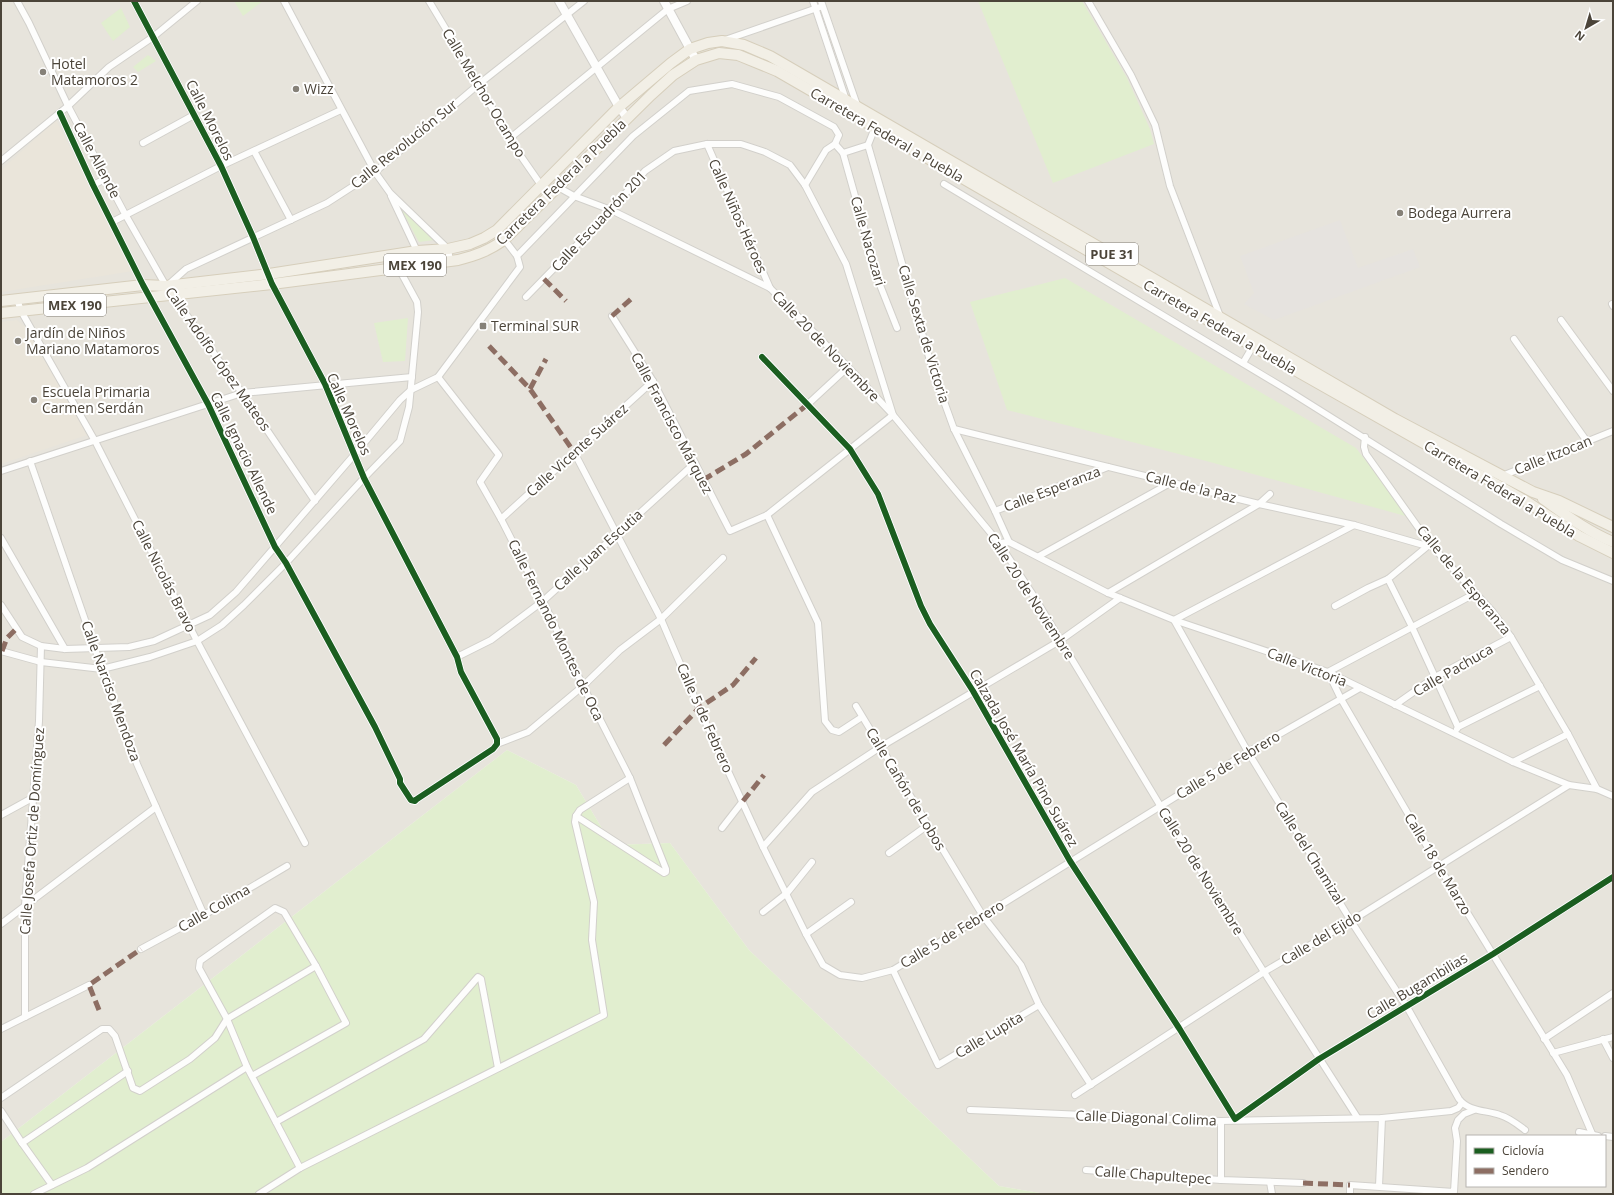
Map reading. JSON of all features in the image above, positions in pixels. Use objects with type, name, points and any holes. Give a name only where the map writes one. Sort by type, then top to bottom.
[{"type":"main road","name":"Carretera Federal a Puebla","points":[[150,297],[173,295],[271,279],[417,250],[448,249],[470,244],[484,238],[497,230],[619,107],[671,63],[690,49],[708,43],[722,41],[744,45],[770,56],[828,95],[847,112],[1218,321],[1395,419],[1502,476],[1533,492],[1559,501],[1613,527]]},
{"type":"main road","name":"Carretera Federal a Puebla","points":[[143,285],[166,286],[271,279],[398,267],[450,260],[478,255],[489,251],[504,240],[627,118],[674,75],[696,60],[719,53],[738,55],[777,71],[828,95],[846,99],[1218,321],[1252,346],[1524,500],[1579,536],[1613,553]]},
{"type":"main road","name":"MEX 190","points":[[1,301],[143,285]]},
{"type":"main road","name":"MEX 190","points":[[1,313],[150,297]]},
{"type":"main road","points":[[1533,492],[1576,522],[1613,542]]},
{"type":"street","points":[[16,1],[29,23],[68,106]]},
{"type":"street","name":"Calle Morelos","points":[[134,1],[221,166],[271,279],[325,384],[364,478],[457,657],[461,672],[497,738],[497,744]]},
{"type":"street","points":[[1,161],[60,113],[110,67],[153,37],[197,1]]},
{"type":"street","points":[[284,1],[375,172],[390,193],[417,250],[420,264]]},
{"type":"street","name":"Calle Melchor Ocampo","points":[[429,1],[479,84],[509,139],[541,185]]},
{"type":"street","points":[[559,1],[619,107],[627,118]]},
{"type":"street","name":"Calle Revolución Sur","points":[[166,286],[186,269],[327,203],[375,172],[479,84],[584,1]]},
{"type":"street","points":[[664,1],[696,60]]},
{"type":"street","points":[[509,139],[597,69],[668,9],[687,1]]},
{"type":"street","points":[[813,1],[846,99],[847,112]]},
{"type":"street","points":[[1088,1],[1131,75],[1155,125],[1170,186],[1218,321]]},
{"type":"street","points":[[722,41],[816,9],[822,3],[858,106],[860,119]]},
{"type":"street","points":[[517,256],[633,136],[689,91],[732,84],[779,97],[834,127],[839,135],[835,144],[826,150],[805,185]]},
{"type":"street","name":"Calle Allende","points":[[68,106],[125,214]]},
{"type":"street","points":[[112,222],[221,166],[341,110]]},
{"type":"street","name":"Calle Ignacio Allende","points":[[60,113],[93,185],[143,285],[208,404],[275,546],[286,563],[375,727],[400,779],[400,783],[412,800],[417,799],[493,749],[497,744]]},
{"type":"street","points":[[143,143],[194,115]]},
{"type":"street","points":[[835,144],[844,153],[868,145],[879,118]]},
{"type":"street","name":"Calle Escuadrón 201","points":[[526,297],[611,210],[644,171],[674,151],[707,144],[741,144],[765,152],[790,165],[805,185],[846,264],[893,415]]},
{"type":"street","name":"Calle Niños Héroes","points":[[707,144],[770,288]]},
{"type":"street","name":"Calle Sexta de Victoria","points":[[868,145],[933,371],[954,429],[1009,542]]},
{"type":"street","points":[[254,151],[291,220]]},
{"type":"street","name":"Calle Nacozari","points":[[844,153],[880,285],[897,328]]},
{"type":"street","points":[[93,185],[107,178]]},
{"type":"street","points":[[944,184],[1365,437],[1501,524],[1562,560],[1613,582]]},
{"type":"street","name":"Calle 20 de Noviembre","points":[[558,187],[574,196],[611,210],[770,288],[893,415],[999,543],[1061,640],[1161,807],[1264,972],[1358,1117]]},
{"type":"street","points":[[390,193],[448,249],[450,260]]},
{"type":"street","name":"Calle Adolfo López Mateos","points":[[125,214],[166,286],[242,393],[315,501]]},
{"type":"street","points":[[1,605],[22,637],[41,646],[65,649],[129,647],[154,641],[210,615],[236,592],[400,400],[411,390],[438,377],[520,267],[517,256],[497,230]]},
{"type":"street","points":[[1,652],[41,662],[102,669],[150,657],[197,641],[222,624],[244,605],[286,563],[400,441],[409,407],[418,312],[417,302],[398,267]]},
{"type":"street","name":"Calle Nicolás Bravo","points":[[16,299],[21,311],[95,441],[197,641],[304,843]]},
{"type":"street","name":"Calle Francisco Márquez","points":[[612,316],[653,381],[730,531],[768,515]]},
{"type":"street","points":[[1561,320],[1613,391]]},
{"type":"street","points":[[1514,339],[1586,440]]},
{"type":"street","points":[[1243,363],[1252,346]]},
{"type":"street","name":"Calzada José María Pino Suárez","points":[[762,357],[850,449],[878,494],[921,606],[930,624],[973,691],[1070,861],[1179,1028],[1236,1119]]},
{"type":"street","points":[[808,404],[848,367]]},
{"type":"street","points":[[1,471],[242,393],[412,377]]},
{"type":"street","name":"Calle Fernando Montes de Oca","points":[[438,377],[500,455],[480,482],[501,519],[543,601],[583,686],[630,778],[666,872],[664,873],[576,816]]},
{"type":"street","name":"Calle Vicente Suárez","points":[[501,519],[653,381]]},
{"type":"street","points":[[768,515],[893,415]]},
{"type":"street","name":"Calle de la Paz","points":[[954,429],[1428,545]]},
{"type":"street","name":"Calle Itzocan","points":[[1497,485],[1502,476],[1586,440],[1613,431]]},
{"type":"street","name":"Calle de la Esperanza","points":[[1365,437],[1364,447],[1366,454],[1428,545],[1476,593],[1493,612],[1511,637],[1568,734],[1598,789]]},
{"type":"street","name":"Calle 5 de Febrero","points":[[574,452],[661,619],[764,847],[806,934],[823,965],[840,975],[862,978],[893,970],[1161,807],[1248,752],[1360,688]]},
{"type":"street","name":"Calle Narciso Mendoza","points":[[30,461],[102,669],[137,764],[204,916]]},
{"type":"street","name":"Calle Juan Escutia","points":[[457,657],[491,640],[543,601],[617,532],[695,464]]},
{"type":"street","name":"Calle Esperanza","points":[[995,511],[1108,467]]},
{"type":"street","points":[[1039,556],[1172,482]]},
{"type":"street","points":[[1108,593],[1259,504],[1270,494]]},
{"type":"street","name":"Calle Cañón de Lobos","points":[[768,515],[818,623],[824,721],[832,730],[839,732],[862,716],[882,746],[983,916],[1021,965],[1040,1005],[1091,1085]]},
{"type":"street","points":[[1174,620],[1354,526]]},
{"type":"street","points":[[1,538],[65,649]]},
{"type":"street","points":[[999,543],[1009,542]]},
{"type":"street","name":"Calle Victoria","points":[[1009,542],[1039,556],[1108,593],[1174,620],[1328,672],[1513,762],[1569,785],[1598,789],[1613,796]]},
{"type":"street","points":[[1335,606],[1388,579],[1428,545]]},
{"type":"street","points":[[497,744],[528,732],[583,686],[620,650],[661,619],[723,558]]},
{"type":"street","points":[[1388,579],[1458,727]]},
{"type":"street","points":[[1328,672],[1476,593]]},
{"type":"street","points":[[764,847],[812,792],[882,746],[1061,640],[1120,598]]},
{"type":"street","name":"Calle del Chamizal","points":[[1174,620],[1248,752],[1351,921],[1406,1007],[1462,1103]]},
{"type":"street","name":"Calle Pachuca","points":[[1395,705],[1435,677],[1511,637]]},
{"type":"street","name":"Calle Josefa Ortiz de Domínguez","points":[[25,1017],[25,905],[39,721],[41,646]]},
{"type":"street","name":"Calle 18 de Marzo","points":[[1328,672],[1341,699],[1438,866],[1567,1075],[1593,1135]]},
{"type":"street","points":[[1454,734],[1458,727],[1540,686]]},
{"type":"street","points":[[856,706],[862,716]]},
{"type":"street","points":[[1513,762],[1568,734]]},
{"type":"street","points":[[259,1194],[300,1168],[604,1015],[592,940],[594,902],[575,822],[576,816],[580,810],[630,778]]},
{"type":"street","name":"Calle del Ejido","points":[[1075,1095],[1264,972],[1351,921],[1569,785]]},
{"type":"street","points":[[1,814],[34,797]]},
{"type":"street","points":[[722,828],[743,801]]},
{"type":"street","points":[[1,924],[156,807]]},
{"type":"street","points":[[889,853],[928,825]]},
{"type":"street","points":[[763,912],[787,893],[812,862]]},
{"type":"street","name":"Calle Colima","points":[[141,950],[204,916],[287,866]]},
{"type":"street","name":"Calle Bugambilias","points":[[1236,1119],[1319,1059],[1493,954],[1613,877]]},
{"type":"street","points":[[806,934],[851,902]]},
{"type":"street","points":[[252,1076],[346,1023],[316,966],[284,912],[275,908],[200,961],[199,968],[227,1019],[247,1067],[300,1168]]},
{"type":"street","points":[[1,1098],[102,1029],[109,1029],[115,1036],[133,1088],[140,1091],[190,1059],[214,1038],[227,1019],[316,966]]},
{"type":"street","name":"Calle 5 de Febrero","points":[[893,970],[938,1065]]},
{"type":"street","points":[[276,1122],[424,1040],[478,978],[481,979],[498,1068]]},
{"type":"street","points":[[1,1029],[89,985]]},
{"type":"street","points":[[1544,1039],[1613,993]]},
{"type":"street","name":"Calle Lupita","points":[[938,1065],[1040,1005]]},
{"type":"street","points":[[1553,1053],[1613,1037]]},
{"type":"street","points":[[1603,1039],[1613,1058]]},
{"type":"street","points":[[34,1194],[87,1168],[247,1067]]},
{"type":"street","points":[[22,1143],[128,1071]]},
{"type":"street","points":[[1462,1103],[1474,1110],[1500,1115],[1509,1119],[1525,1130]]},
{"type":"street","name":"Calle Diagonal Colima","points":[[970,1110],[1221,1120],[1358,1117],[1382,1118],[1451,1112],[1458,1108],[1462,1103]]},
{"type":"street","points":[[1350,1194],[1350,1185],[1454,1192],[1457,1141],[1455,1128],[1458,1120],[1464,1114],[1474,1110]]},
{"type":"street","points":[[1,1111],[52,1185]]},
{"type":"street","points":[[1379,1186],[1382,1118]]},
{"type":"street","name":"Calle Chapultepec","points":[[1221,1120],[1221,1180]]},
{"type":"street","points":[[1579,1132],[1590,1135]]},
{"type":"street","name":"Calle Chapultepec","points":[[1086,1170],[1221,1180],[1303,1183]]},
{"type":"street","points":[[1270,1182],[1272,1194]]},
{"type":"shaded area","points":[[1,1],[1613,1],[1613,1194],[1046,1194],[999,1186],[749,950],[670,843],[612,845],[576,785],[507,750],[1,1142]]},
{"type":"shaded area","points":[[56,120],[133,271],[1,292],[1,170]]},
{"type":"shaded area","points":[[1340,220],[1358,268],[1413,249],[1420,267],[1274,320],[1244,304],[1254,293],[1240,256]]},
{"type":"shaded area","name":"Escuela Primaria Carmen Serdán","points":[[17,320],[29,330],[87,435],[1,464],[1,322]]},
{"type":"green space","points":[[234,1],[263,1],[243,16]]},
{"type":"green space","points":[[978,1],[1082,1],[1127,78],[1150,129],[1154,144],[1053,183]]},
{"type":"green space","points":[[121,8],[130,27],[113,41],[101,23]]},
{"type":"green space","points":[[148,55],[156,61],[138,72],[133,67]]},
{"type":"green space","points":[[399,205],[434,240],[419,242]]},
{"type":"green space","points":[[1065,278],[1356,448],[1409,517],[1210,462],[1007,410],[970,302]]},
{"type":"green space","points":[[408,318],[405,361],[383,362],[374,323]]},
{"type":"green space","points":[[507,750],[576,785],[612,845],[670,843],[749,950],[999,1186],[1046,1194],[1,1194],[1,1142]]},
{"type":"marked path","points":[[544,279],[566,301]]},
{"type":"marked path","points":[[612,316],[631,299]]},
{"type":"marked path","points":[[489,346],[530,389],[574,452]]},
{"type":"marked path","points":[[530,389],[546,359]]},
{"type":"marked path","points":[[703,480],[746,454],[808,404]]},
{"type":"marked path","points":[[2,651],[7,638],[16,629]]},
{"type":"marked path","points":[[664,745],[699,708],[733,685],[756,658]]},
{"type":"marked path","points":[[743,801],[764,775]]},
{"type":"marked path","points":[[99,1010],[89,985],[141,949]]},
{"type":"marked path","points":[[1303,1183],[1350,1185]]},
{"type":"cycle path","points":[[60,113],[93,185],[143,285],[208,404],[275,547],[286,563],[375,727],[400,779],[400,783],[411,800],[415,801],[493,749],[497,744],[497,739],[461,672],[457,657],[364,478],[325,384],[272,284],[253,237],[221,166],[134,1]]},
{"type":"cycle path","points":[[762,357],[850,449],[878,494],[921,606],[930,624],[973,691],[1070,861],[1179,1028],[1235,1119],[1319,1059],[1493,954],[1613,877]]},
{"type":"place","name":"Hotel Matamoros 2","points":[[43,72]]},
{"type":"place","name":"Wizz","points":[[296,89]]},
{"type":"place","name":"Bodega Aurrera","points":[[1400,213]]},
{"type":"place","name":"Terminal SUR","points":[[483,326]]},
{"type":"place","name":"Jardín de Niños Mariano Matamoros","points":[[18,341]]},
{"type":"place","name":"Escuela Primaria Carmen Serdán","points":[[34,400]]}]
